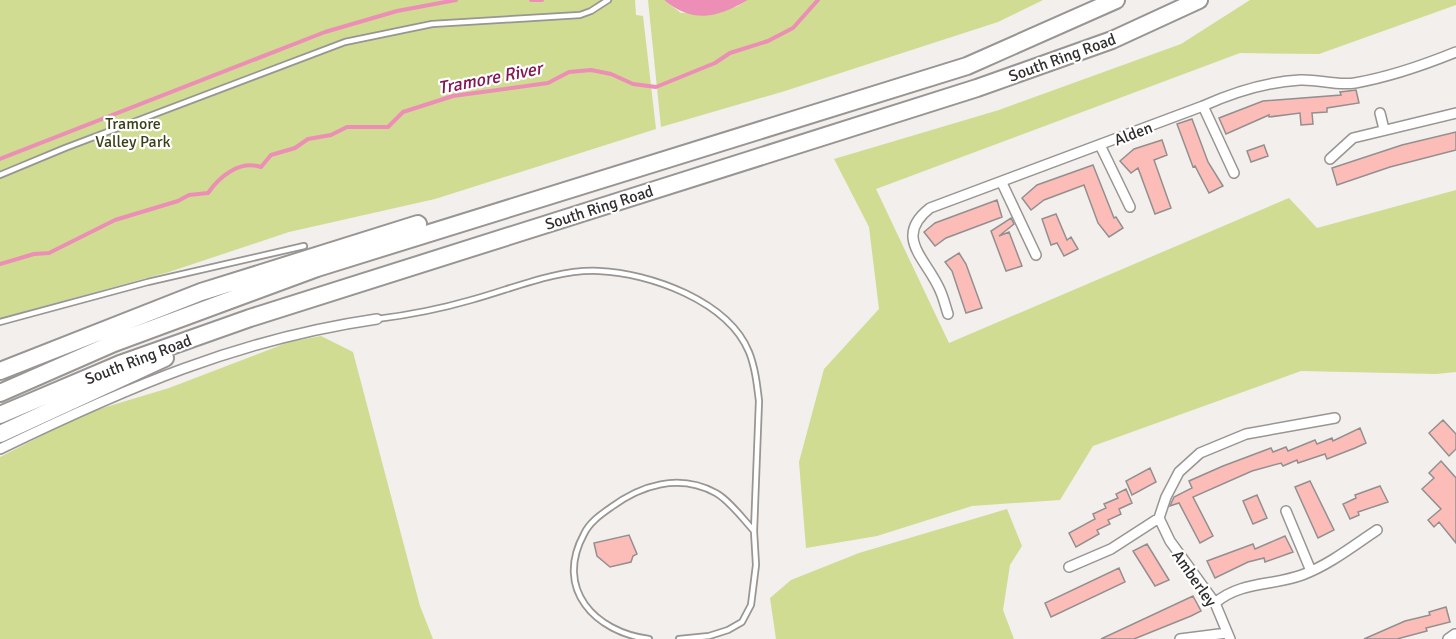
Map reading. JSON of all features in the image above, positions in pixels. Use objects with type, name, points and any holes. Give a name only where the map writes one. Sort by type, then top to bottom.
[{"type":"highway","name":"South Ring Road","points":[[0,393],[114,343],[317,268],[967,66],[1116,0]]},
{"type":"highway","name":"South Ring Road","points":[[0,415],[120,364],[250,318],[977,88],[1112,40],[1199,0]]},
{"type":"highway","points":[[0,372],[201,292],[332,249],[441,218],[534,199]]},
{"type":"highway","points":[[0,434],[250,318]]},
{"type":"highway","points":[[0,372],[114,343]]},
{"type":"street","name":"Alden","points":[[948,314],[927,265],[915,248],[912,231],[918,217],[930,208],[1002,183],[1239,90],[1271,83],[1302,80],[1334,84],[1354,83],[1428,63],[1456,52]]},
{"type":"street","points":[[1203,106],[1231,154],[1234,173]]},
{"type":"street","points":[[1380,113],[1384,129]]},
{"type":"street","points":[[1330,159],[1353,138],[1456,113]]},
{"type":"street","points":[[1100,145],[1122,197],[1130,207]]},
{"type":"street","points":[[1002,183],[1036,255]]},
{"type":"street","points":[[931,302],[942,297]]},
{"type":"street","points":[[0,449],[77,412],[204,360],[286,335],[377,319]]},
{"type":"street","points":[[1068,567],[1111,549],[1159,518],[1166,497],[1179,472],[1200,453],[1246,434],[1335,418]]},
{"type":"street","points":[[1286,511],[1311,571]]},
{"type":"street","name":"Amberley","points":[[1159,518],[1170,541],[1215,603],[1229,636]]},
{"type":"street","points":[[1215,603],[1223,596],[1245,587],[1286,579],[1311,571],[1377,530]]},
{"type":"street","points":[[1448,639],[1456,634]]},
{"type":"street","points":[[1456,634],[1456,639]]},
{"type":"street","points":[[1180,639],[1229,636]]},
{"type":"lane","points":[[0,175],[345,42],[432,24],[580,15],[608,0]]},
{"type":"lane","points":[[0,322],[148,282],[304,246]]},
{"type":"lane","points":[[377,319],[425,312],[527,283],[599,271],[664,284],[713,310],[729,323],[749,352],[759,400],[754,591],[742,622],[728,630],[709,636],[679,639]]},
{"type":"lane","points":[[649,639],[621,631],[594,617],[581,600],[573,578],[575,556],[584,532],[590,525],[621,500],[643,488],[664,483],[685,483],[702,486],[718,494],[754,531]]},
{"type":"green space","name":"Tramore Valley Park","points":[[0,0],[635,0],[636,15],[643,16],[656,129],[435,199],[289,232],[169,272],[0,318]]},
{"type":"green space","points":[[648,0],[664,0],[681,13],[736,7],[748,0],[1043,0],[998,22],[785,91],[661,127]]},
{"type":"green space","points":[[1250,0],[1456,0],[1456,5],[1319,54],[1240,53],[876,189],[949,343],[1289,198],[1317,228],[1456,190],[1456,372],[1436,374],[1301,371],[1093,446],[1060,500],[972,506],[877,536],[806,548],[799,462],[824,369],[879,309],[869,227],[834,159],[999,110],[1181,44]]},
{"type":"green space","points":[[321,336],[353,352],[420,606],[433,639],[0,639],[0,457],[86,413],[169,388],[289,342]]},
{"type":"green space","points":[[1007,509],[1022,546],[1010,565],[1003,610],[1014,639],[776,639],[770,598],[791,580],[859,553]]},
{"type":"shaded area","points":[[664,0],[748,0],[726,11],[705,16],[685,13]]},
{"type":"building","points":[[1356,90],[1359,103],[1327,108],[1327,112],[1312,113],[1313,124],[1301,125],[1300,113],[1269,117],[1269,115],[1226,134],[1219,118],[1263,101],[1341,95],[1340,92]]},
{"type":"building","points":[[1192,119],[1208,162],[1223,186],[1209,193],[1195,166],[1193,167],[1177,124]]},
{"type":"building","points":[[1456,132],[1456,150],[1390,167],[1337,185],[1332,168],[1402,145]]},
{"type":"building","points":[[1162,140],[1167,155],[1154,160],[1171,208],[1155,214],[1138,168],[1131,173],[1120,161],[1134,149]]},
{"type":"building","points":[[1264,145],[1268,156],[1251,162],[1247,151]]},
{"type":"building","points":[[1093,165],[1114,218],[1116,217],[1123,228],[1109,237],[1098,223],[1084,185],[1044,200],[1031,210],[1022,198],[1037,185]]},
{"type":"building","points":[[997,200],[1002,217],[946,238],[935,246],[924,232],[935,223]]},
{"type":"building","points":[[1056,214],[1067,240],[1071,237],[1078,249],[1064,256],[1057,243],[1051,245],[1042,219]]},
{"type":"building","points":[[1011,218],[1014,224],[999,236],[1009,232],[1022,266],[1006,271],[991,231]]},
{"type":"building","points":[[959,253],[966,264],[982,308],[966,313],[952,271],[945,262]]},
{"type":"building","points":[[1443,420],[1456,434],[1456,449],[1449,456],[1429,433]]},
{"type":"building","points":[[1360,428],[1366,443],[1355,448],[1327,459],[1325,454],[1298,463],[1297,460],[1283,466],[1281,463],[1252,471],[1193,497],[1213,536],[1200,543],[1179,503],[1170,506],[1174,497],[1192,488],[1189,481],[1223,466],[1271,448],[1273,452],[1286,447],[1288,451],[1315,440],[1317,444],[1332,438],[1333,441]]},
{"type":"building","points":[[1441,461],[1456,478],[1456,543],[1439,522],[1434,527],[1428,520],[1441,509],[1422,489],[1434,478],[1429,473]]},
{"type":"building","points":[[1150,468],[1156,482],[1132,495],[1126,481]]},
{"type":"building","points":[[1310,481],[1334,530],[1318,538],[1295,487]]},
{"type":"building","points":[[1380,486],[1388,502],[1358,512],[1359,515],[1350,519],[1343,504],[1356,498],[1355,495]]},
{"type":"building","points":[[1126,489],[1132,503],[1119,509],[1121,514],[1108,520],[1110,524],[1097,530],[1099,534],[1076,547],[1069,533],[1095,519],[1093,514],[1106,508],[1104,504],[1118,498],[1116,494]]},
{"type":"building","points":[[1257,495],[1267,518],[1253,524],[1243,501]]},
{"type":"building","points":[[629,535],[637,554],[633,556],[631,562],[610,567],[597,556],[594,543]]},
{"type":"building","points":[[1285,536],[1293,552],[1265,562],[1264,558],[1248,562],[1215,578],[1207,561],[1253,544],[1255,549]]},
{"type":"building","points":[[1147,544],[1169,580],[1155,586],[1133,551]]},
{"type":"building","points":[[1119,568],[1125,582],[1051,617],[1045,603]]},
{"type":"building","points":[[1193,596],[1201,611],[1191,616],[1134,639],[1101,639]]},
{"type":"building","points":[[1446,607],[1450,622],[1426,628],[1427,631],[1397,639],[1364,639],[1405,621],[1430,615],[1429,612]]},
{"type":"waterway","points":[[0,159],[325,32],[397,11],[456,0]]},
{"type":"waterway","points":[[531,0],[542,0]]},
{"type":"waterway","name":"Tramore River","points":[[0,264],[34,254],[49,253],[115,220],[178,201],[189,195],[208,193],[231,171],[253,165],[261,167],[271,155],[295,148],[308,139],[331,135],[347,127],[388,127],[403,112],[453,96],[548,83],[569,72],[591,70],[611,74],[633,84],[656,87],[715,63],[730,53],[768,41],[793,28],[818,0]]}]
